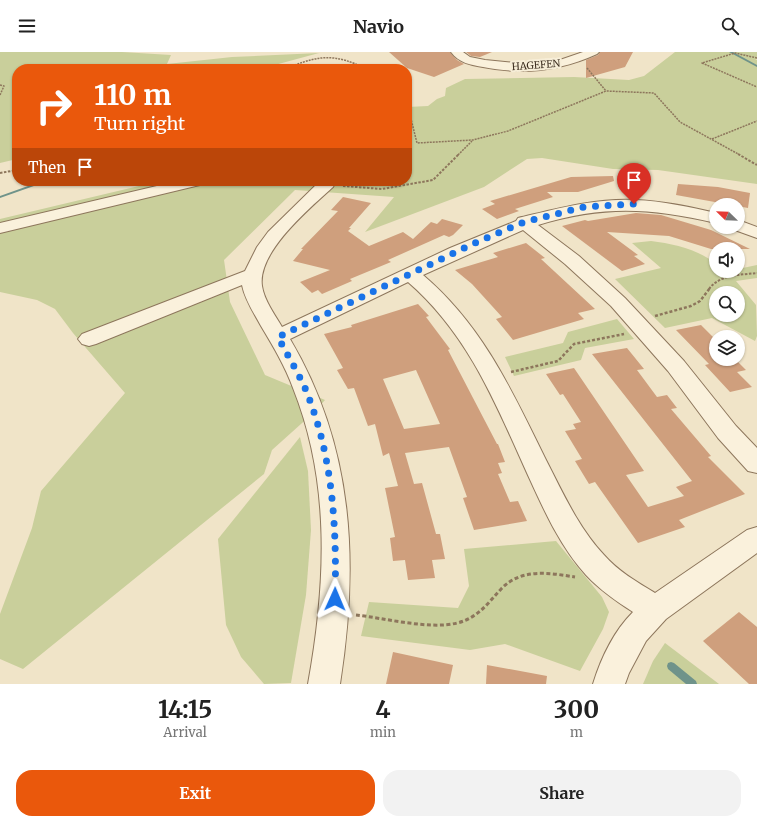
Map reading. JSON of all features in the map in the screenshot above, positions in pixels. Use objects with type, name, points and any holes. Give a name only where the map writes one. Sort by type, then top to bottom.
[{"type":"street","name":"HAGEFEN","points":[[457,52],[460,56],[470,61],[510,67],[542,66],[579,59],[593,52]]},
{"type":"street","points":[[0,228],[177,186]]},
{"type":"street","points":[[323,186],[279,228],[267,243],[258,259],[253,274],[252,286],[256,298],[305,388],[318,425],[326,460],[332,496],[336,543],[334,612],[324,684]]},
{"type":"street","points":[[278,337],[477,242],[524,222],[566,210],[628,204],[662,207],[709,217]]},
{"type":"street","points":[[524,222],[598,283],[676,366],[745,454],[757,464]]},
{"type":"street","points":[[745,228],[757,233]]},
{"type":"street","points":[[89,339],[253,274]]},
{"type":"street","points":[[410,274],[443,304],[459,324],[491,375],[562,518],[578,544],[595,565],[615,583],[656,610]]},
{"type":"street","points":[[609,684],[614,668],[635,631],[656,610],[757,538]]},
{"type":"path","points":[[757,58],[735,53],[702,63],[757,86]]},
{"type":"path","points":[[298,64],[319,57],[343,60],[356,64]]},
{"type":"path","points":[[579,59],[606,91]]},
{"type":"path","points":[[0,85],[4,86],[0,95]]},
{"type":"path","points":[[412,122],[417,142],[473,140],[508,131],[606,91],[654,93],[680,122],[757,165]]},
{"type":"path","points":[[711,139],[757,121]]},
{"type":"path","points":[[412,184],[433,180],[473,140]]},
{"type":"path","points":[[0,173],[12,171]]},
{"type":"path","points":[[358,186],[382,189],[399,186]]},
{"type":"path","points":[[491,375],[544,366],[558,361],[574,344],[639,326],[691,306],[700,301],[714,282],[727,278],[757,273]]},
{"type":"path","points":[[334,612],[435,624],[455,624],[485,609],[508,583],[518,577],[544,572],[576,577]]},
{"type":"green space","points":[[0,52],[122,52],[171,55],[167,64],[12,64],[12,160],[0,163]]},
{"type":"green space","points":[[675,52],[757,52],[757,59],[755,59],[757,60],[757,184],[658,170],[613,169],[542,158],[527,159],[484,187],[365,232],[394,197],[295,190],[224,260],[230,302],[265,375],[325,400],[311,415],[272,450],[264,474],[23,669],[0,659],[0,614],[32,528],[41,491],[125,393],[73,333],[55,309],[37,300],[0,292],[0,219],[139,186],[412,186],[412,107],[428,106],[437,99],[445,96],[446,88],[465,79],[574,77],[629,80],[644,76]]},
{"type":"green space","points":[[319,53],[278,64],[167,64],[232,57]]},
{"type":"green space","points":[[651,241],[685,248],[701,254],[709,259],[709,278],[745,278],[745,268],[757,265],[757,278],[736,281],[740,286],[709,286],[709,319],[665,328],[615,279],[661,268],[632,243]]},
{"type":"green space","points":[[745,292],[756,305],[757,336],[755,341],[745,336],[745,330],[734,330],[719,322],[745,322]]},
{"type":"green space","points":[[617,319],[634,339],[585,348],[581,360],[514,376],[505,357],[563,343],[568,332]]},
{"type":"green space","points":[[300,437],[308,471],[311,530],[306,595],[291,683],[264,684],[241,657],[226,625],[218,539]]},
{"type":"green space","points":[[556,541],[602,597],[609,612],[603,629],[580,671],[505,644],[470,650],[361,636],[369,602],[458,608],[469,586],[464,549]]},
{"type":"green space","points":[[665,643],[719,684],[643,684],[653,661]]},
{"type":"building","points":[[389,52],[450,52],[457,60],[464,64],[434,77],[412,70],[412,64],[402,64]]},
{"type":"building","points":[[466,52],[492,52],[480,57],[471,56]]},
{"type":"building","points":[[600,52],[633,52],[625,67],[586,78],[586,60],[598,55]]},
{"type":"building","points":[[613,176],[614,181],[578,192],[547,192],[553,197],[515,209],[519,211],[497,219],[482,209],[495,204],[490,201],[571,177]]},
{"type":"building","points":[[678,184],[718,187],[750,193],[748,208],[745,207],[745,198],[709,198],[709,201],[676,195]]},
{"type":"building","points":[[343,197],[371,203],[348,231],[369,246],[403,232],[413,239],[431,222],[437,224],[442,219],[463,225],[453,235],[449,237],[444,235],[388,260],[391,262],[350,279],[352,281],[322,294],[318,290],[312,293],[300,282],[330,270],[293,261],[303,249],[301,249],[338,211],[331,210]]},
{"type":"building","points":[[636,213],[661,215],[709,229],[709,234],[719,234],[736,242],[709,242],[709,248],[669,236],[607,232],[638,255],[634,256],[645,264],[622,271],[562,226],[585,220],[588,221]]},
{"type":"building","points":[[526,243],[545,258],[541,259],[595,309],[578,313],[584,319],[513,340],[496,319],[502,317],[472,284],[455,270],[498,257],[493,253]]},
{"type":"building","points":[[418,304],[429,316],[426,317],[450,349],[448,350],[498,444],[505,462],[498,463],[502,473],[498,474],[510,502],[518,501],[527,521],[474,530],[463,498],[467,497],[449,447],[405,453],[414,484],[422,483],[436,534],[440,534],[445,559],[432,560],[435,578],[408,580],[405,560],[393,561],[390,538],[395,537],[385,488],[398,486],[389,453],[383,456],[375,424],[368,426],[354,388],[348,389],[337,370],[343,368],[324,334],[352,327],[351,325]],"holes":[[[416,370],[440,424],[404,429],[383,379]]]},
{"type":"building","points":[[701,325],[709,333],[709,364],[676,330]]},
{"type":"building","points":[[627,348],[644,369],[637,370],[657,397],[667,395],[677,408],[671,409],[711,456],[708,457],[745,494],[679,520],[685,527],[638,543],[595,482],[589,484],[575,461],[582,459],[565,431],[576,429],[573,424],[581,422],[563,394],[560,395],[546,374],[574,368],[644,471],[626,475],[648,507],[684,496],[676,487],[692,481],[592,354]]},
{"type":"building","points":[[705,365],[742,366],[746,370],[737,372],[752,387],[730,392]]},
{"type":"building","points":[[739,612],[757,627],[757,684],[749,684],[703,641]]},
{"type":"building","points":[[393,652],[453,665],[449,684],[386,684]]},
{"type":"building","points":[[487,665],[547,676],[546,684],[486,684]]},
{"type":"waterway","points":[[731,52],[757,66]]},
{"type":"waterway","points":[[0,197],[32,186]]},
{"type":"waterway","points":[[671,666],[693,684]]},
{"type":"route","points":[[335,599],[336,543],[332,496],[326,460],[318,425],[305,388],[278,337],[477,242],[524,222],[566,210],[584,207],[634,204]]}]
